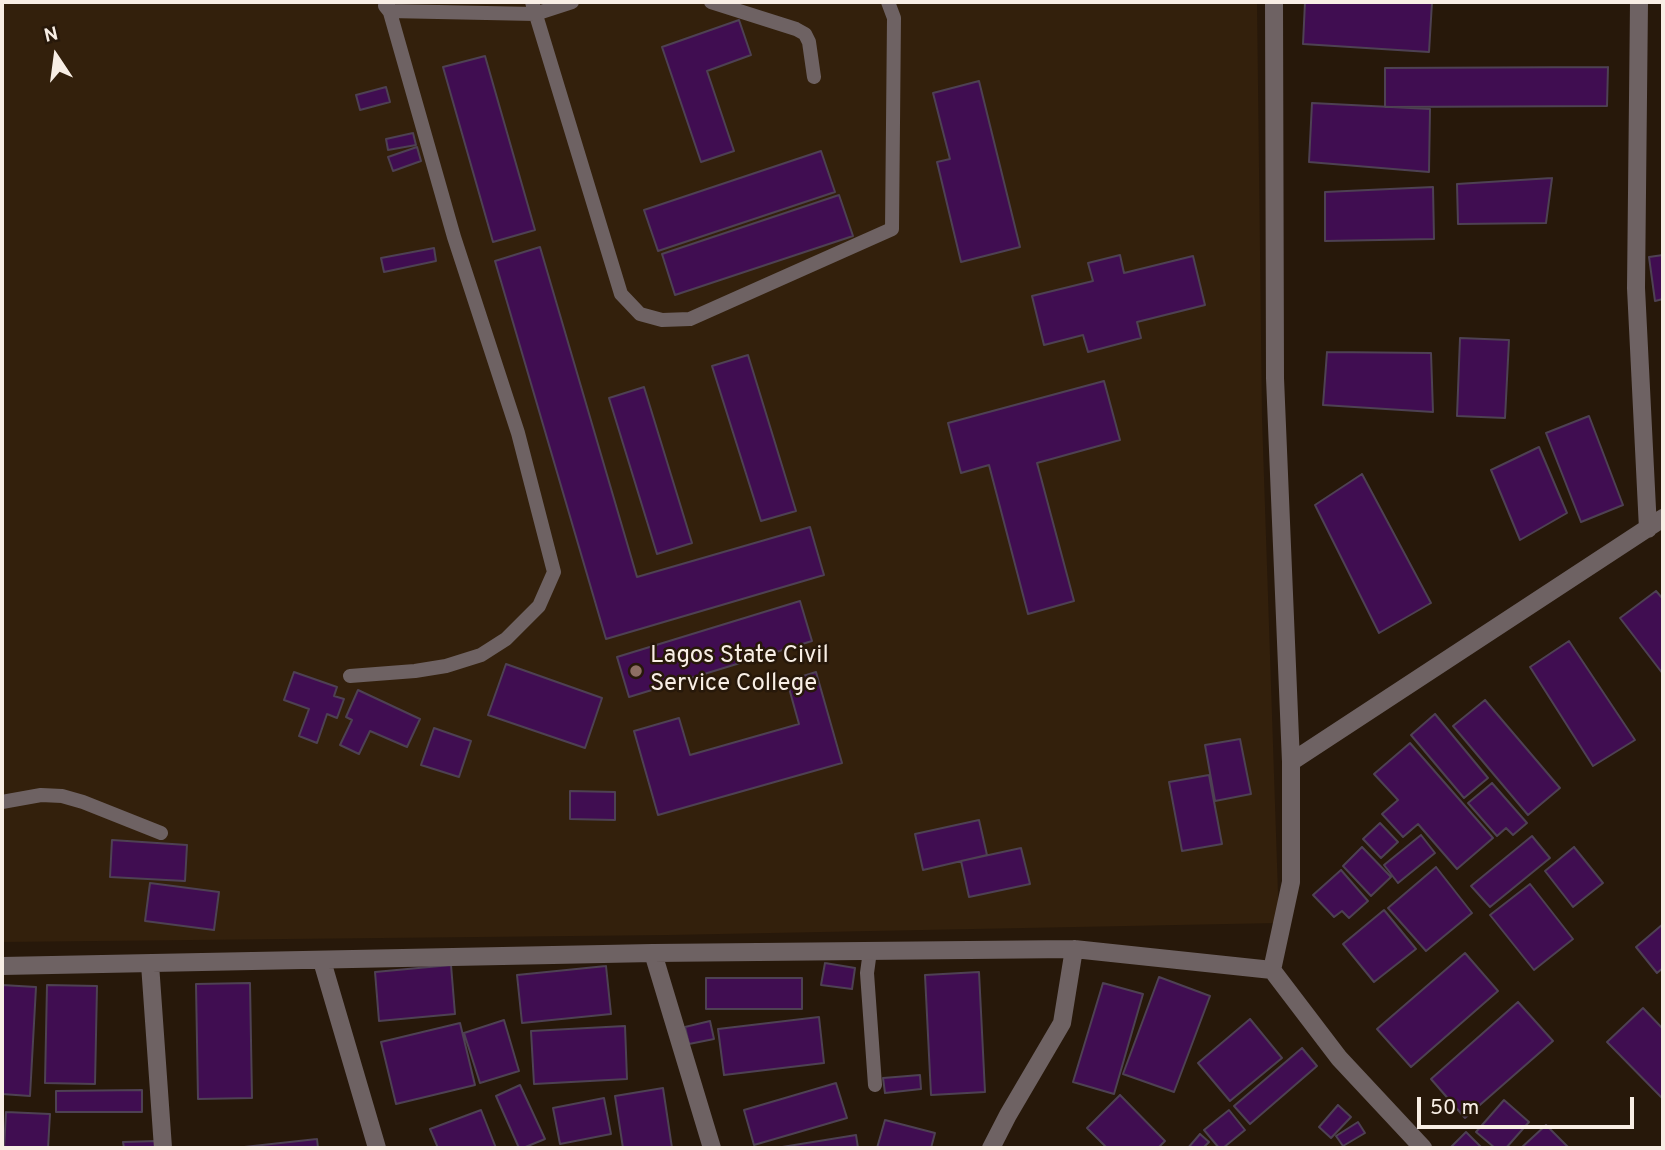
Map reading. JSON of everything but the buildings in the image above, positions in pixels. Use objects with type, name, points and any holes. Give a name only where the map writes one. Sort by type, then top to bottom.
[{"type":"street","points":[[1272,970],[1291,882],[1291,762],[1275,378],[1274,2]]},
{"type":"street","points":[[1639,2],[1636,288],[1648,530]]},
{"type":"street","points":[[1291,762],[1663,518]]},
{"type":"street","points":[[991,1148],[1062,1023],[1074,949]]},
{"type":"street","points":[[2,966],[653,953],[1074,949],[1272,970],[1339,1058],[1423,1148]]},
{"type":"street","points":[[653,953],[712,1148]]},
{"type":"street","points":[[322,961],[377,1148]]},
{"type":"street","points":[[150,964],[163,1148]]},
{"type":"lane","points":[[350,676],[415,671],[446,666],[481,655],[506,639],[539,606],[554,572],[518,433],[454,237],[385,5],[533,8],[572,2]]},
{"type":"lane","points":[[711,2],[805,34],[809,42],[814,77]]},
{"type":"lane","points":[[533,8],[621,294],[640,314],[662,320],[690,319],[892,229],[894,18],[888,2]]},
{"type":"lane","points":[[2,802],[41,795],[62,796],[161,833]]},
{"type":"lane","points":[[870,951],[867,973],[875,1085]]},
{"type":"shaded area","name":"Lagos State Civil Service College","points":[[2,2],[1257,2],[1262,418],[1279,923],[669,935],[2,942]]},
{"type":"place","name":"Lagos State Civil Service College","points":[[636,671]]}]
